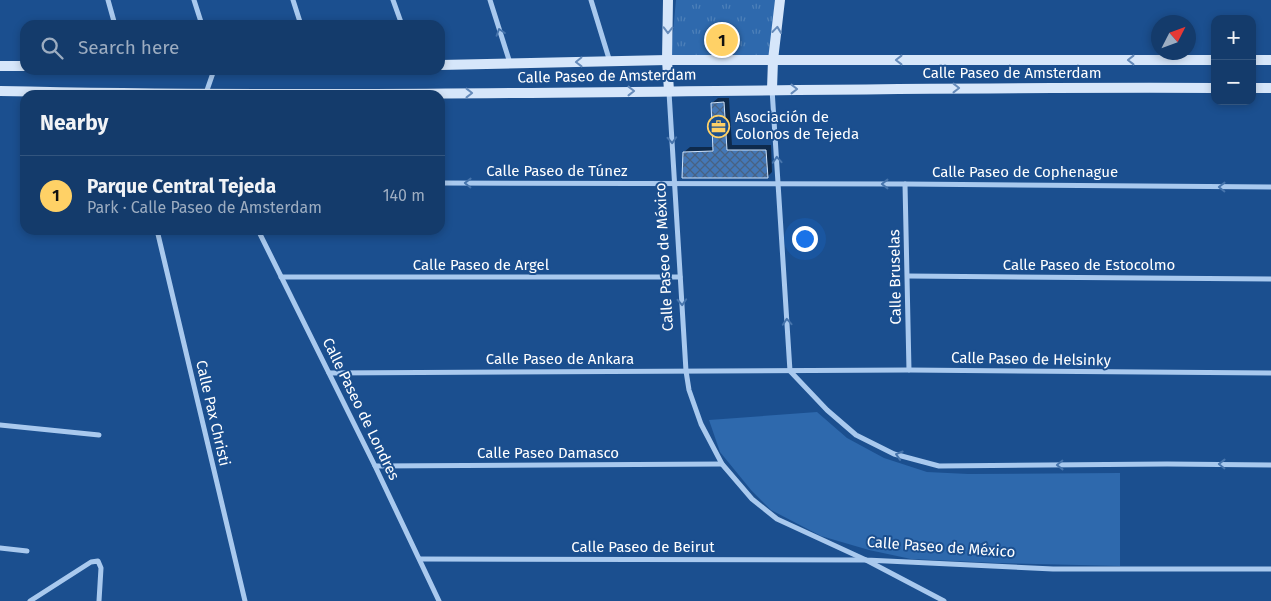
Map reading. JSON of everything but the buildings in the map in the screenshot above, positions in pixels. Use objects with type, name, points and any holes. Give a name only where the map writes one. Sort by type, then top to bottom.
[{"type":"main road","name":"Calle Paseo de México","points":[[668,0],[667,60],[669,91]]},
{"type":"main road","points":[[772,89],[773,60],[780,0]]},
{"type":"main road","name":"Calle Paseo de Amsterdam","points":[[445,65],[667,60],[1211,60]]},
{"type":"main road","points":[[1256,60],[1271,60]]},
{"type":"main road","points":[[0,66],[20,66]]},
{"type":"main road","name":"Calle Paseo de Amsterdam","points":[[445,93],[772,89],[1211,88]]},
{"type":"main road","points":[[1256,88],[1271,88]]},
{"type":"main road","name":"Calle Paseo de Amsterdam","points":[[0,91],[20,91]]},
{"type":"street","points":[[108,0],[114,20]]},
{"type":"street","points":[[194,0],[200,20]]},
{"type":"street","points":[[293,0],[299,20]]},
{"type":"street","points":[[393,0],[400,20]]},
{"type":"street","points":[[490,0],[510,63]]},
{"type":"street","points":[[591,0],[610,62]]},
{"type":"street","points":[[208,90],[212,75]]},
{"type":"street","points":[[772,89],[790,371],[828,410],[856,435],[894,454],[939,466],[1271,465]]},
{"type":"street","name":"Calle Paseo de México","points":[[669,91],[686,372],[689,390],[701,424],[722,464],[752,499],[777,520],[866,560],[1052,569],[1271,569]]},
{"type":"street","name":"Calle Paseo de Túnez","points":[[445,183],[778,185]]},
{"type":"street","name":"Calle Paseo de Cophenague","points":[[778,185],[905,184],[1271,187]]},
{"type":"street","name":"Calle Bruselas","points":[[905,184],[909,370]]},
{"type":"street","name":"Calle Pax Christi","points":[[159,235],[245,601]]},
{"type":"street","name":"Calle Paseo de Londres","points":[[260,235],[376,466],[439,601]]},
{"type":"street","name":"Calle Paseo de Estocolmo","points":[[908,276],[1271,279]]},
{"type":"street","name":"Calle Paseo de Argel","points":[[281,277],[680,277]]},
{"type":"street","name":"Calle Paseo de Helsinky","points":[[790,371],[1271,373]]},
{"type":"street","name":"Calle Paseo de Ankara","points":[[329,373],[790,371]]},
{"type":"street","points":[[0,425],[99,435]]},
{"type":"street","name":"Calle Paseo Damasco","points":[[376,466],[722,464]]},
{"type":"street","points":[[0,548],[26,551]]},
{"type":"street","points":[[30,601],[91,562],[98,560],[101,568],[99,601]]},
{"type":"street","name":"Calle Paseo de Beirut","points":[[420,560],[866,560]]},
{"type":"street","points":[[866,560],[944,601]]},
{"type":"green space","points":[[676,0],[775,0],[771,55],[671,55]]},
{"type":"green space","points":[[817,412],[847,438],[884,458],[927,472],[968,474],[1120,473],[1120,566],[911,559],[869,550],[821,536],[771,510],[751,490],[720,452],[709,420]]},
{"type":"place","name":"Parque Central Tejeda","points":[[722,40]]},
{"type":"place","name":"Asociación de Colonos de Tejeda","points":[[719,126]]}]
